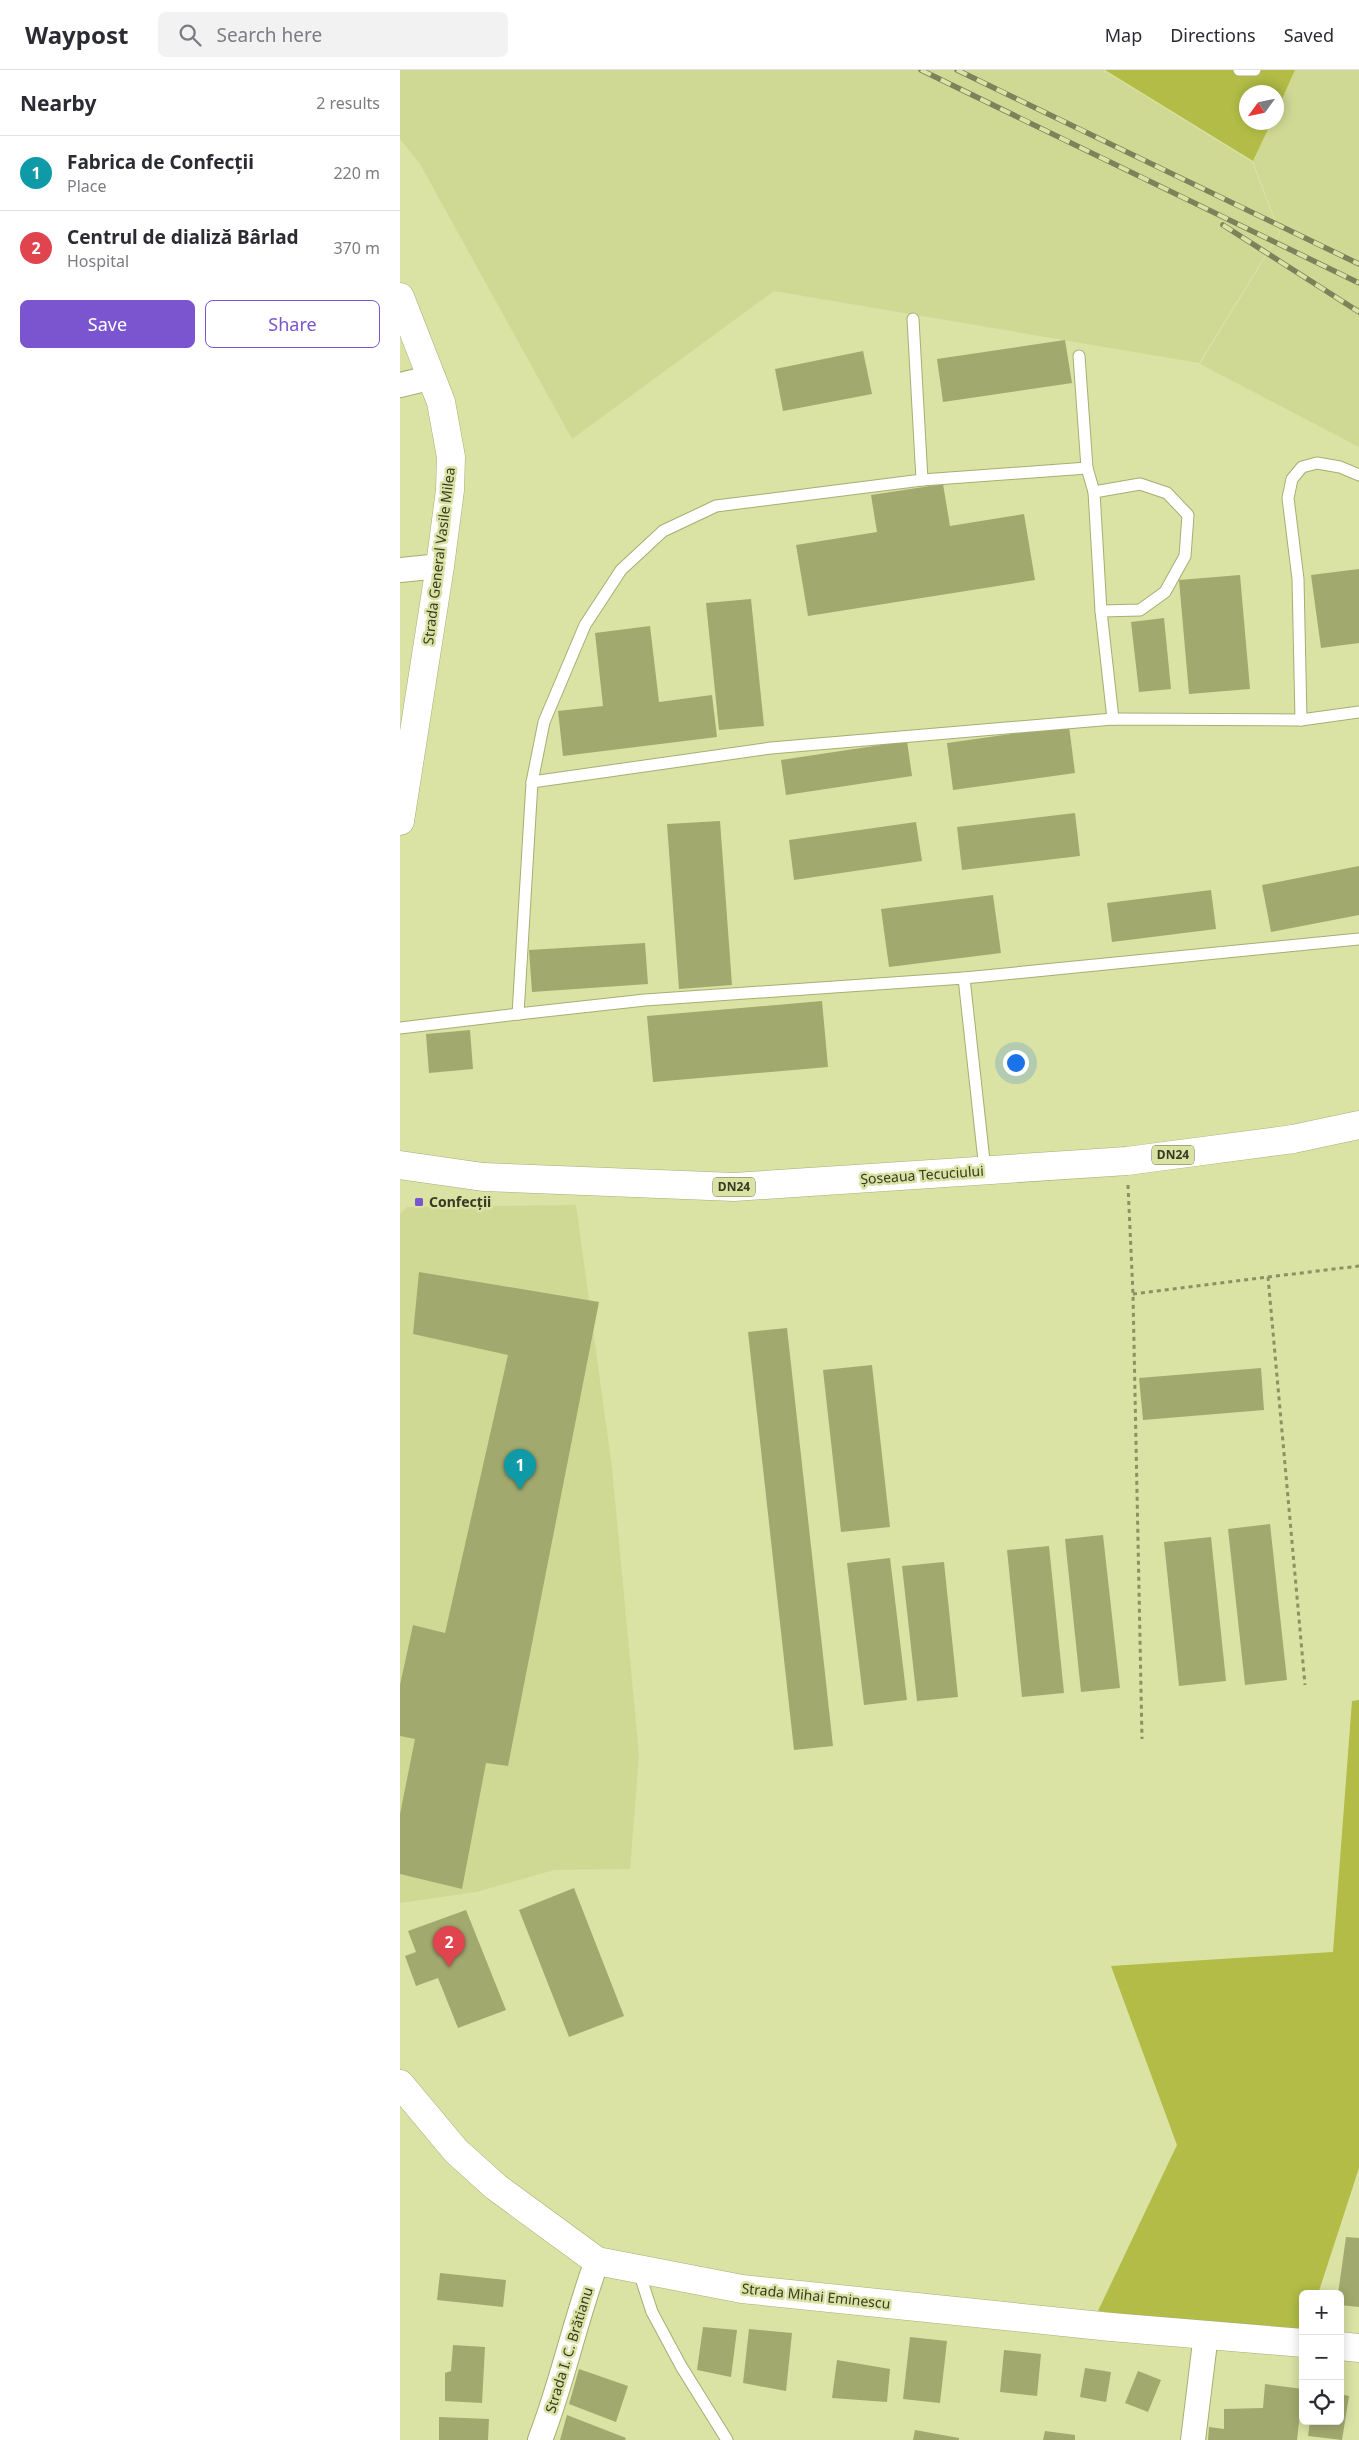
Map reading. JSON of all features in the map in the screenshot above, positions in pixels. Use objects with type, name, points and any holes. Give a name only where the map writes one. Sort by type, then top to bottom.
[{"type":"main road","name":"Strada General Vasile Milea","points":[[400,297],[433,377],[441,402],[451,457],[450,490],[440,566],[400,821]]},
{"type":"main road","name":"Șoseaua Tecuciului","points":[[400,1165],[483,1177],[734,1187],[1127,1161],[1293,1139],[1359,1125]]},
{"type":"main road","name":"Șoseaua Tecuciului","points":[[400,1184],[483,1177]]},
{"type":"main road","name":"Strada Mihai Eminescu","points":[[400,2084],[456,2151],[496,2187],[598,2261],[742,2289],[1111,2327],[1299,2343]]},
{"type":"main road","points":[[1344,2346],[1359,2348]]},
{"type":"street","points":[[400,385],[433,377]]},
{"type":"street","points":[[400,570],[440,566]]},
{"type":"street","name":"Strada I. C. Brătianu","points":[[540,2440],[559,2389],[584,2297],[598,2261]]},
{"type":"street","points":[[1193,2440],[1206,2334]]},
{"type":"lane","points":[[1239,70],[1255,70]]},
{"type":"lane","points":[[913,319],[922,480]]},
{"type":"lane","points":[[1079,356],[1087,468],[1094,492],[1101,612],[1113,719]]},
{"type":"lane","points":[[1302,720],[1298,579],[1288,498],[1292,479],[1302,467],[1317,463],[1340,467],[1359,475]]},
{"type":"lane","points":[[518,1014],[532,782],[544,722],[585,625],[621,570],[663,531],[716,506],[922,480],[1087,468]]},
{"type":"lane","points":[[1094,492],[1140,484],[1167,492],[1188,515],[1185,556],[1165,592],[1140,610],[1101,612]]},
{"type":"lane","points":[[532,782],[771,748],[1113,719],[1302,720],[1359,712]]},
{"type":"lane","points":[[400,1028],[645,1000],[964,978],[1359,939]]},
{"type":"lane","points":[[964,978],[985,1170]]},
{"type":"lane","points":[[638,2269],[652,2312],[681,2366],[727,2440]]},
{"type":"path","points":[[1127,1161],[1133,1294],[1142,1739]]},
{"type":"path","points":[[1133,1294],[1359,1266]]},
{"type":"path","points":[[1268,1277],[1306,1684]]},
{"type":"shaded area","points":[[400,70],[1103,70],[1252,162],[1279,233],[1199,363],[774,291],[572,439],[420,164],[400,139]]},
{"type":"shaded area","points":[[1105,70],[1295,70],[1284,94],[1284,85],[1239,85],[1239,130],[1268,130],[1253,161]]},
{"type":"shaded area","points":[[1295,70],[1359,70],[1359,447],[1200,364],[1280,233],[1253,161],[1268,130],[1284,130],[1284,94]]},
{"type":"shaded area","points":[[576,1205],[612,1468],[639,1755],[630,1869],[554,1870],[476,1892],[400,1903],[400,1214],[407,1207]]},
{"type":"shaded area","points":[[1359,1700],[1359,2168],[1319,2290],[1299,2290],[1299,2337],[1098,2311],[1177,2145],[1111,1966],[1333,1952],[1352,1701]]},
{"type":"building","points":[[1065,340],[1072,383],[943,402],[937,359]]},
{"type":"building","points":[[863,351],[872,394],[783,411],[775,369]]},
{"type":"building","points":[[943,484],[950,526],[1024,514],[1035,580],[808,616],[796,545],[877,532],[871,495]]},
{"type":"building","points":[[1359,569],[1359,643],[1321,648],[1311,575]]},
{"type":"building","points":[[1240,575],[1250,689],[1189,694],[1179,580]]},
{"type":"building","points":[[751,599],[764,726],[719,730],[706,603]]},
{"type":"building","points":[[1164,618],[1171,689],[1139,692],[1131,622]]},
{"type":"building","points":[[650,626],[659,702],[712,695],[717,737],[563,756],[558,711],[603,706],[595,633]]},
{"type":"building","points":[[1069,726],[1075,773],[953,790],[947,743]]},
{"type":"building","points":[[907,741],[912,776],[786,795],[781,760]]},
{"type":"building","points":[[1075,813],[1080,856],[962,870],[957,827]]},
{"type":"building","points":[[720,821],[732,985],[679,989],[667,824]]},
{"type":"building","points":[[916,822],[922,861],[794,880],[789,840]]},
{"type":"building","points":[[1359,866],[1359,915],[1271,932],[1262,885]]},
{"type":"building","points":[[1211,890],[1216,929],[1112,942],[1107,903]]},
{"type":"building","points":[[993,895],[1001,953],[889,967],[881,909]]},
{"type":"building","points":[[645,943],[648,984],[532,992],[529,950]]},
{"type":"building","points":[[822,1001],[828,1067],[653,1082],[647,1016]]},
{"type":"building","points":[[470,1030],[473,1069],[429,1073],[426,1034]]},
{"type":"building","points":[[419,1272],[599,1302],[508,1766],[486,1763],[462,1889],[400,1874],[400,1814],[415,1739],[400,1736],[400,1685],[413,1625],[445,1633],[508,1355],[413,1334]]},
{"type":"building","points":[[787,1328],[833,1746],[794,1750],[748,1332]]},
{"type":"building","points":[[872,1365],[890,1527],[841,1532],[823,1370]]},
{"type":"building","points":[[1261,1368],[1264,1410],[1143,1420],[1139,1378]]},
{"type":"building","points":[[1270,1524],[1287,1680],[1245,1685],[1228,1529]]},
{"type":"building","points":[[1103,1535],[1120,1688],[1081,1692],[1065,1539]]},
{"type":"building","points":[[1211,1537],[1226,1681],[1179,1686],[1164,1542]]},
{"type":"building","points":[[1049,1546],[1064,1693],[1022,1697],[1007,1550]]},
{"type":"building","points":[[890,1558],[907,1700],[864,1705],[847,1563]]},
{"type":"building","points":[[944,1562],[958,1697],[917,1701],[902,1566]]},
{"type":"building","points":[[574,1888],[624,2016],[569,2037],[519,1910]]},
{"type":"building","points":[[466,1910],[506,2010],[458,2028],[438,1978],[416,1986],[405,1956],[416,1952],[408,1931]]},
{"type":"building","points":[[1346,2237],[1359,2238],[1359,2307],[1344,2305],[1344,2290],[1339,2290]]},
{"type":"building","points":[[440,2273],[506,2280],[503,2307],[437,2300]]},
{"type":"building","points":[[703,2327],[737,2330],[731,2377],[697,2370]]},
{"type":"building","points":[[749,2329],[792,2333],[786,2391],[743,2383]]},
{"type":"building","points":[[910,2337],[947,2341],[940,2403],[903,2399]]},
{"type":"building","points":[[453,2345],[485,2347],[482,2403],[445,2401],[445,2373],[451,2371]]},
{"type":"building","points":[[1004,2350],[1041,2354],[1037,2396],[1000,2392]]},
{"type":"building","points":[[837,2360],[890,2369],[887,2402],[832,2398]]},
{"type":"building","points":[[1085,2368],[1111,2372],[1106,2402],[1080,2397]]},
{"type":"building","points":[[579,2369],[628,2386],[616,2422],[569,2404]]},
{"type":"building","points":[[1138,2371],[1161,2380],[1148,2412],[1125,2403]]},
{"type":"building","points":[[1265,2384],[1299,2388],[1297,2440],[1208,2440],[1209,2427],[1224,2429],[1224,2409],[1263,2408]]},
{"type":"building","points":[[1344,2395],[1349,2396],[1342,2440],[1308,2436],[1309,2425],[1344,2425]]},
{"type":"building","points":[[567,2415],[626,2438],[625,2440],[560,2440]]},
{"type":"building","points":[[439,2417],[489,2419],[488,2440],[439,2440]]},
{"type":"building","points":[[915,2430],[959,2438],[959,2440],[913,2440]]},
{"type":"building","points":[[1045,2431],[1075,2435],[1075,2440],[1043,2440]]},
{"type":"railway","points":[[921,70],[1359,283]]},
{"type":"railway","points":[[957,70],[1359,264]]},
{"type":"railway","points":[[1223,225],[1359,312]]},
{"type":"place","name":"Confecții","points":[[419,1202]]},
{"type":"place","name":"Fabrica de Confecții","points":[[520,1490]]},
{"type":"place","name":"Centrul de dializă Bârlad","points":[[449,1967]]}]
